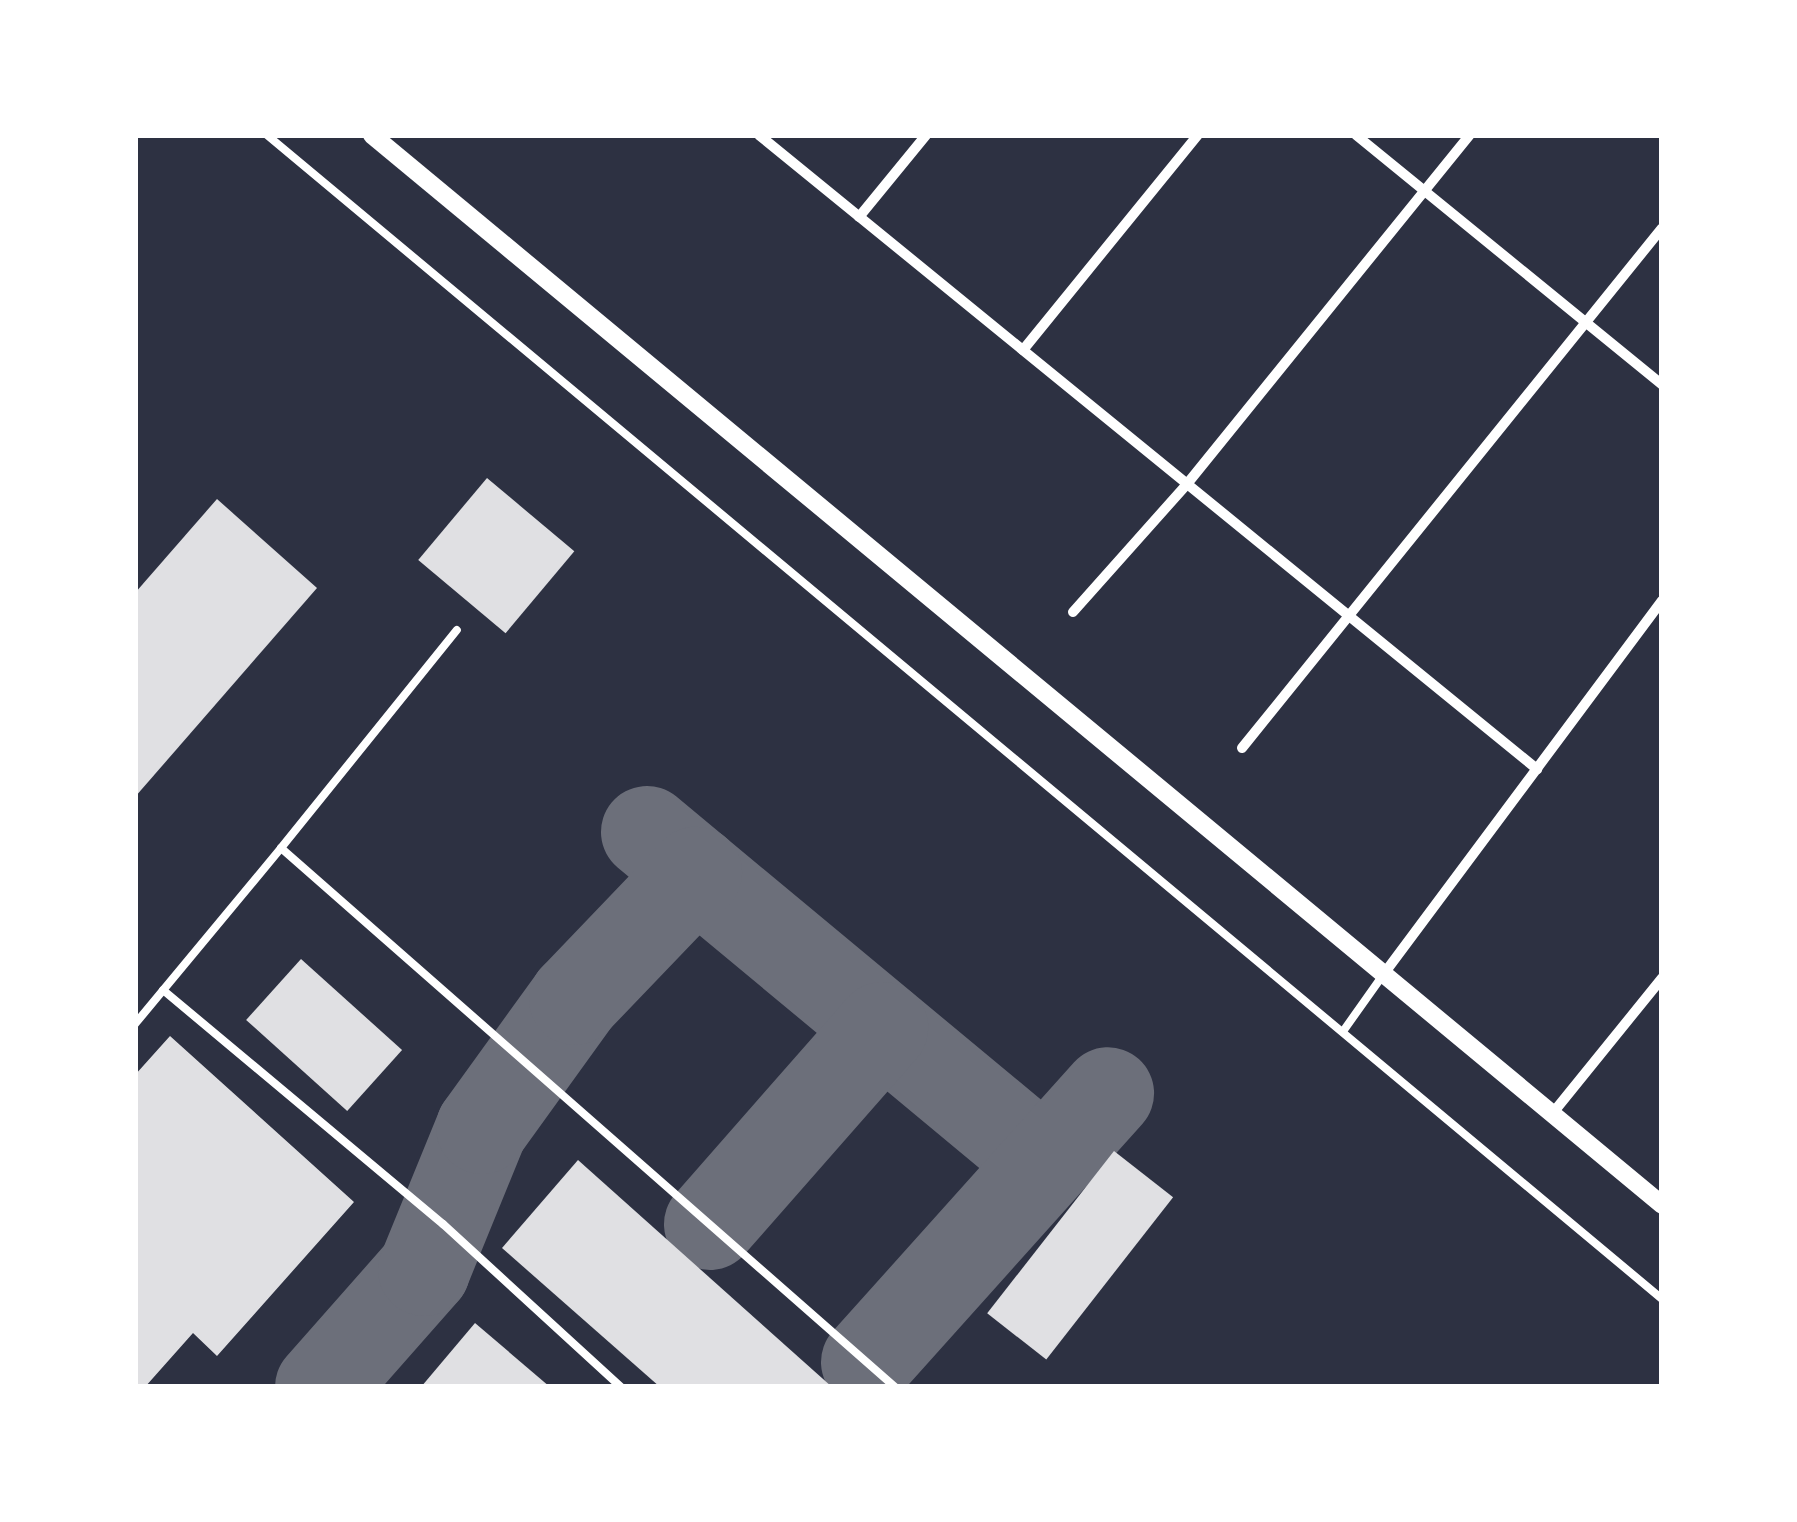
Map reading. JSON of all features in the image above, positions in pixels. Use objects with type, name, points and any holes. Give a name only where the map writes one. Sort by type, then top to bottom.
[{"type":"street","points":[[372,135],[1662,1205]]},
{"type":"street","points":[[758,135],[1536,770]]},
{"type":"street","points":[[859,217],[926,135]]},
{"type":"street","points":[[1022,350],[1198,135]]},
{"type":"street","points":[[1356,135],[1662,385]]},
{"type":"street","points":[[1073,612],[1187,484],[1470,135]]},
{"type":"street","points":[[1242,748],[1351,618],[1662,228]]},
{"type":"street","points":[[1383,975],[1662,600]]},
{"type":"street","points":[[1552,1114],[1662,978]]},
{"type":"lane","points":[[266,135],[1662,1299]]},
{"type":"lane","points":[[135,1024],[457,630]]},
{"type":"lane","points":[[281,848],[894,1387]]},
{"type":"lane","points":[[1344,1030],[1383,975]]},
{"type":"lane","points":[[162,990],[443,1224],[621,1387]]},
{"type":"building","points":[[487,478],[574,551],[506,633],[418,560]]},
{"type":"building","points":[[217,499],[317,588],[135,797],[135,593]]},
{"type":"building","points":[[301,959],[402,1050],[347,1111],[246,1020]]},
{"type":"building","points":[[170,1036],[354,1202],[217,1356],[193,1333],[145,1387],[135,1387],[135,1075]]},
{"type":"building","points":[[1114,1151],[1173,1197],[1046,1360],[987,1313]]},
{"type":"building","points":[[578,1160],[832,1387],[660,1387],[502,1248]]},
{"type":"building","points":[[475,1323],[550,1387],[421,1387]]},
{"type":"taxiway","points":[[647,832],[1044,1162]]},
{"type":"taxiway","points":[[321,1387],[424,1270],[482,1128],[575,999],[696,873]]},
{"type":"taxiway","points":[[710,1224],[882,1028]]},
{"type":"taxiway","points":[[867,1362],[1108,1093]]}]
